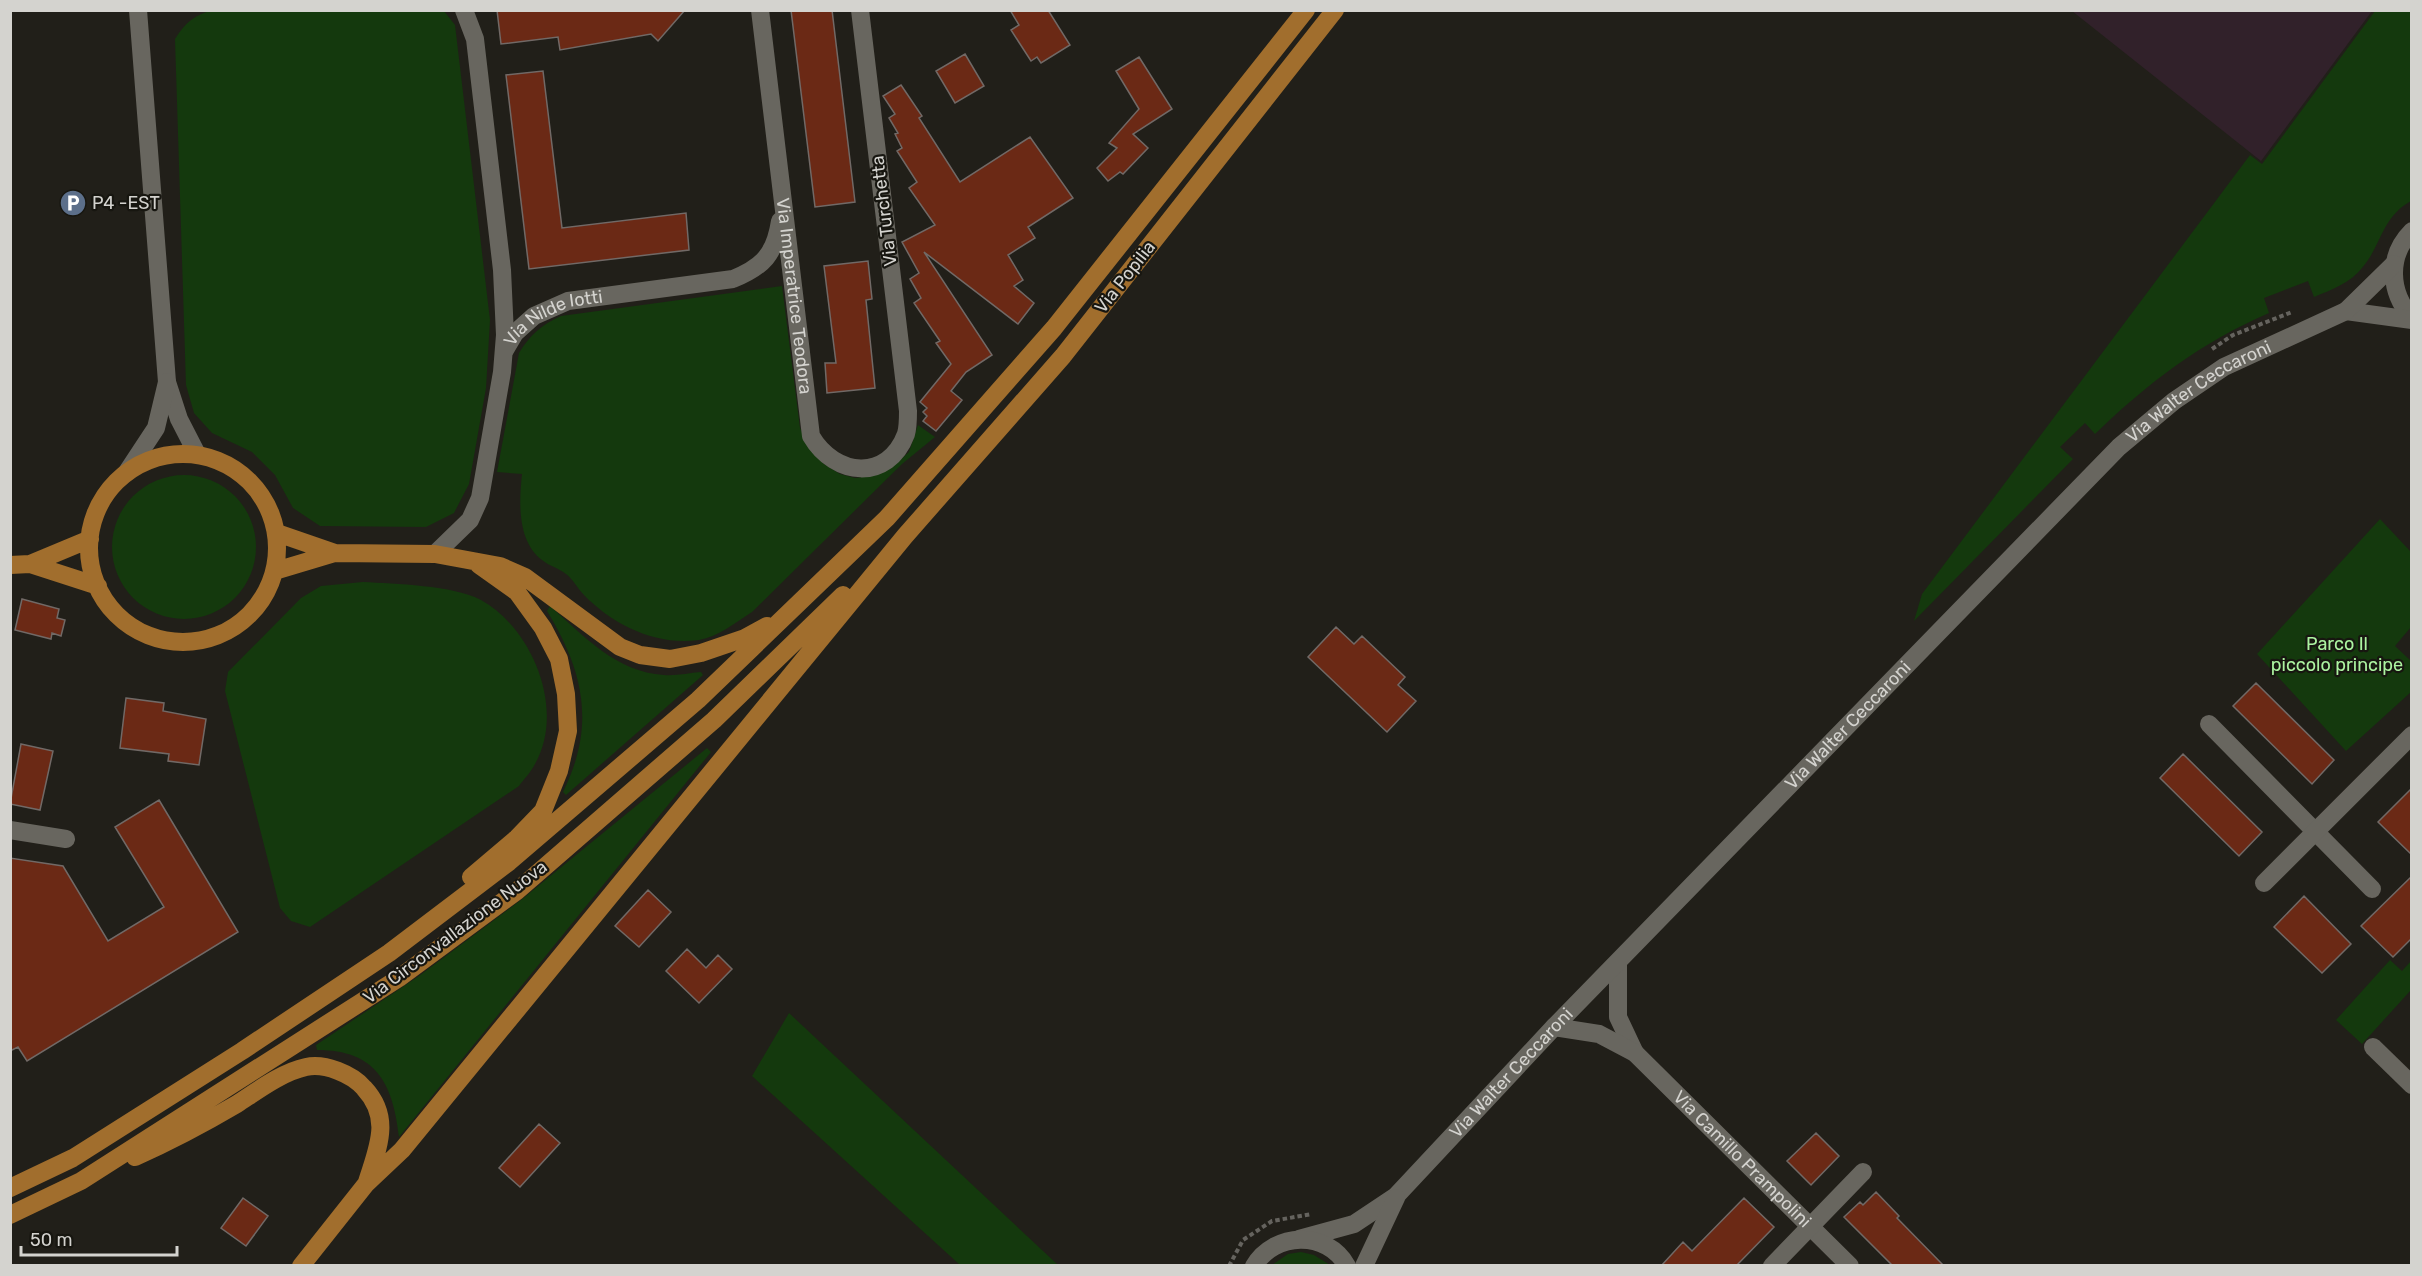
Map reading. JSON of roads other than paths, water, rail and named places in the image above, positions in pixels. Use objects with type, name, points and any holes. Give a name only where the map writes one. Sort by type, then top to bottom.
[{"type":"main road","name":"Via Popilia","points":[[887,518],[1054,328],[1306,10]]},
{"type":"main road","name":"Via Popilia","points":[[904,536],[1063,356],[1335,10]]},
{"type":"main road","points":[[172,454],[197,454],[225,463],[250,481],[268,505],[277,533],[275,572],[263,598],[244,620],[219,635],[191,642],[163,640],[136,629],[113,610],[98,586],[91,563],[90,539],[96,514],[108,491],[127,472],[148,460],[172,454]]},
{"type":"main road","name":"Via Circonvallazione Nuova","points":[[10,1188],[83,1152],[242,1051],[389,953],[509,862],[698,700],[793,612],[887,518]]},
{"type":"main road","points":[[277,533],[335,552],[435,554],[500,566],[525,577],[620,647],[640,655],[670,659],[701,653],[745,638],[793,612]]},
{"type":"main road","name":"Via Circonvallazione Nuova","points":[[10,1215],[81,1180],[399,978],[518,891],[714,720],[904,536]]},
{"type":"main road","points":[[301,1266],[366,1184],[402,1149],[904,536]]},
{"type":"main road","points":[[10,565],[30,564],[90,539]]},
{"type":"main road","points":[[275,572],[335,552]]},
{"type":"main road","points":[[389,953],[517,838],[543,811],[561,761],[568,731],[566,694],[559,659],[543,628],[517,592],[475,562]]},
{"type":"main road","points":[[30,564],[98,586]]},
{"type":"main road","points":[[81,1180],[180,1137],[280,1078],[307,1066],[335,1070],[356,1078],[381,1111],[380,1141],[366,1184]]},
{"type":"street","points":[[138,10],[167,382],[179,419],[197,454]]},
{"type":"street","points":[[464,10],[475,39],[489,153],[502,270],[504,352]]},
{"type":"street","name":"Via Imperatrice Teodora","points":[[760,10],[811,436],[820,452],[835,463],[850,468],[870,468],[885,462],[898,449],[907,432],[908,411]]},
{"type":"street","name":"Via Turchetta","points":[[860,10],[908,411]]},
{"type":"street","name":"Via Nilde Iotti","points":[[435,554],[470,520],[480,498],[504,352],[515,333],[534,316],[568,301],[733,279],[755,270],[767,257],[777,237],[783,204]]},
{"type":"street","points":[[2412,231],[2399,247],[2394,264],[2397,295],[2412,319]]},
{"type":"street","name":"Via Walter Ceccaroni","points":[[1254,1266],[1267,1250],[1282,1242],[1353,1224],[1396,1196],[1554,1028],[2119,447],[2174,401],[2224,367],[2346,311],[2394,264]]},
{"type":"street","points":[[2346,311],[2412,319]]},
{"type":"street","points":[[127,472],[156,428],[167,382]]},
{"type":"street","points":[[2209,724],[2372,889]]},
{"type":"street","points":[[2264,883],[2412,735]]},
{"type":"street","points":[[10,830],[66,839]]},
{"type":"street","name":"Via Camillo Prampolini","points":[[1618,964],[1618,1017],[1635,1053]]},
{"type":"street","name":"Via Camillo Prampolini","points":[[1554,1028],[1599,1034],[1635,1053],[1850,1266]]},
{"type":"street","points":[[2373,1047],[2412,1085]]},
{"type":"street","points":[[1772,1266],[1863,1172]]},
{"type":"street","name":"Via Walter Ceccaroni","points":[[1364,1266],[1396,1196]]},
{"type":"street","points":[[1299,1239],[1315,1241],[1331,1248],[1347,1266]]},
{"type":"place","name":"P4 -EST","points":[[73,203]]},
{"type":"park label","name":"Parco Il piccolo principe","points":[[2337,654]]}]
